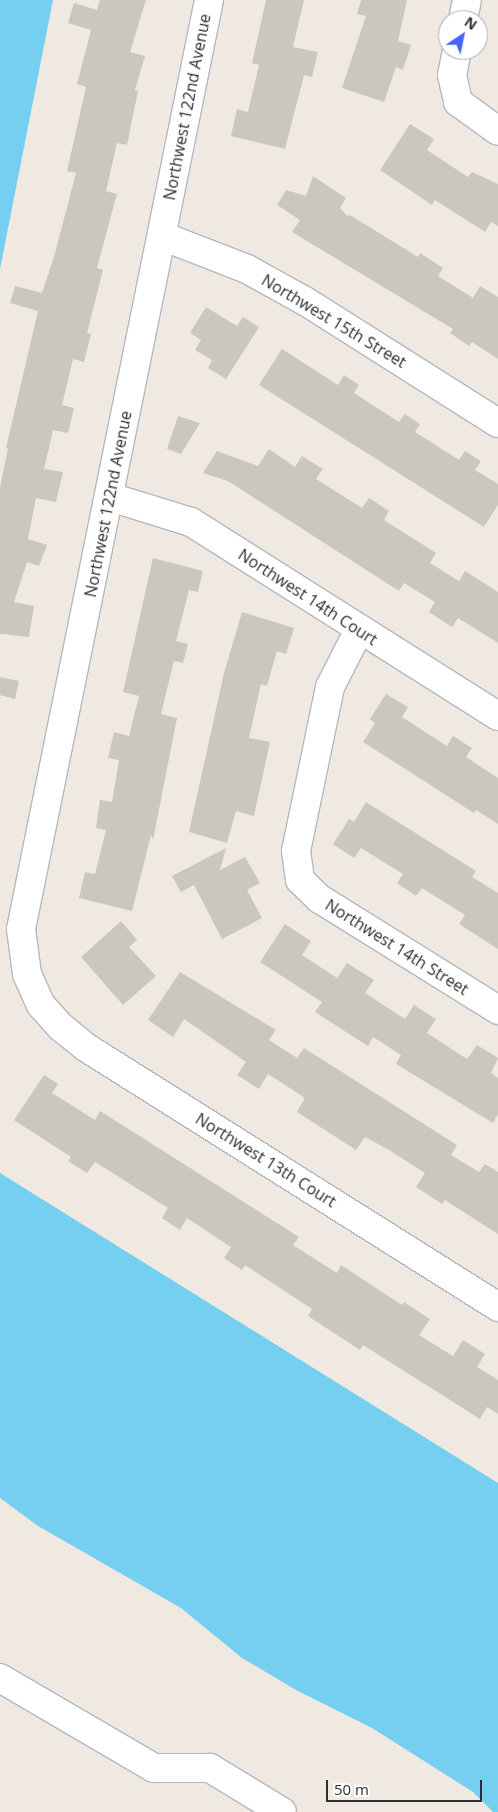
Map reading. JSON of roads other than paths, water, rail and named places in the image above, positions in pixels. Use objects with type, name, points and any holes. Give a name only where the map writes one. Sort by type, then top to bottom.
[{"type":"street","name":"Northwest 122nd Avenue","points":[[41,1006],[27,974],[21,928],[110,497],[209,0]]},
{"type":"street","points":[[455,60],[452,75],[458,102],[498,131]]},
{"type":"street","name":"Northwest 15th Street","points":[[162,236],[247,269],[498,422]]},
{"type":"street","name":"Northwest 14th Court","points":[[110,497],[191,522],[359,630],[498,716]]},
{"type":"street","name":"Northwest 14th Street","points":[[359,630],[330,687],[296,851],[300,880],[320,899],[498,1010]]},
{"type":"street","name":"Northwest 13th Court","points":[[41,1006],[61,1027],[87,1048],[498,1307]]},
{"type":"street","points":[[0,1678],[154,1768],[210,1768],[282,1812]]},
{"type":"water","points":[[0,0],[53,0],[0,269]]},
{"type":"water","points":[[0,1173],[498,1483],[498,1812],[493,1812],[473,1792],[372,1728],[296,1690],[242,1658],[181,1608],[38,1526],[0,1498]]}]
